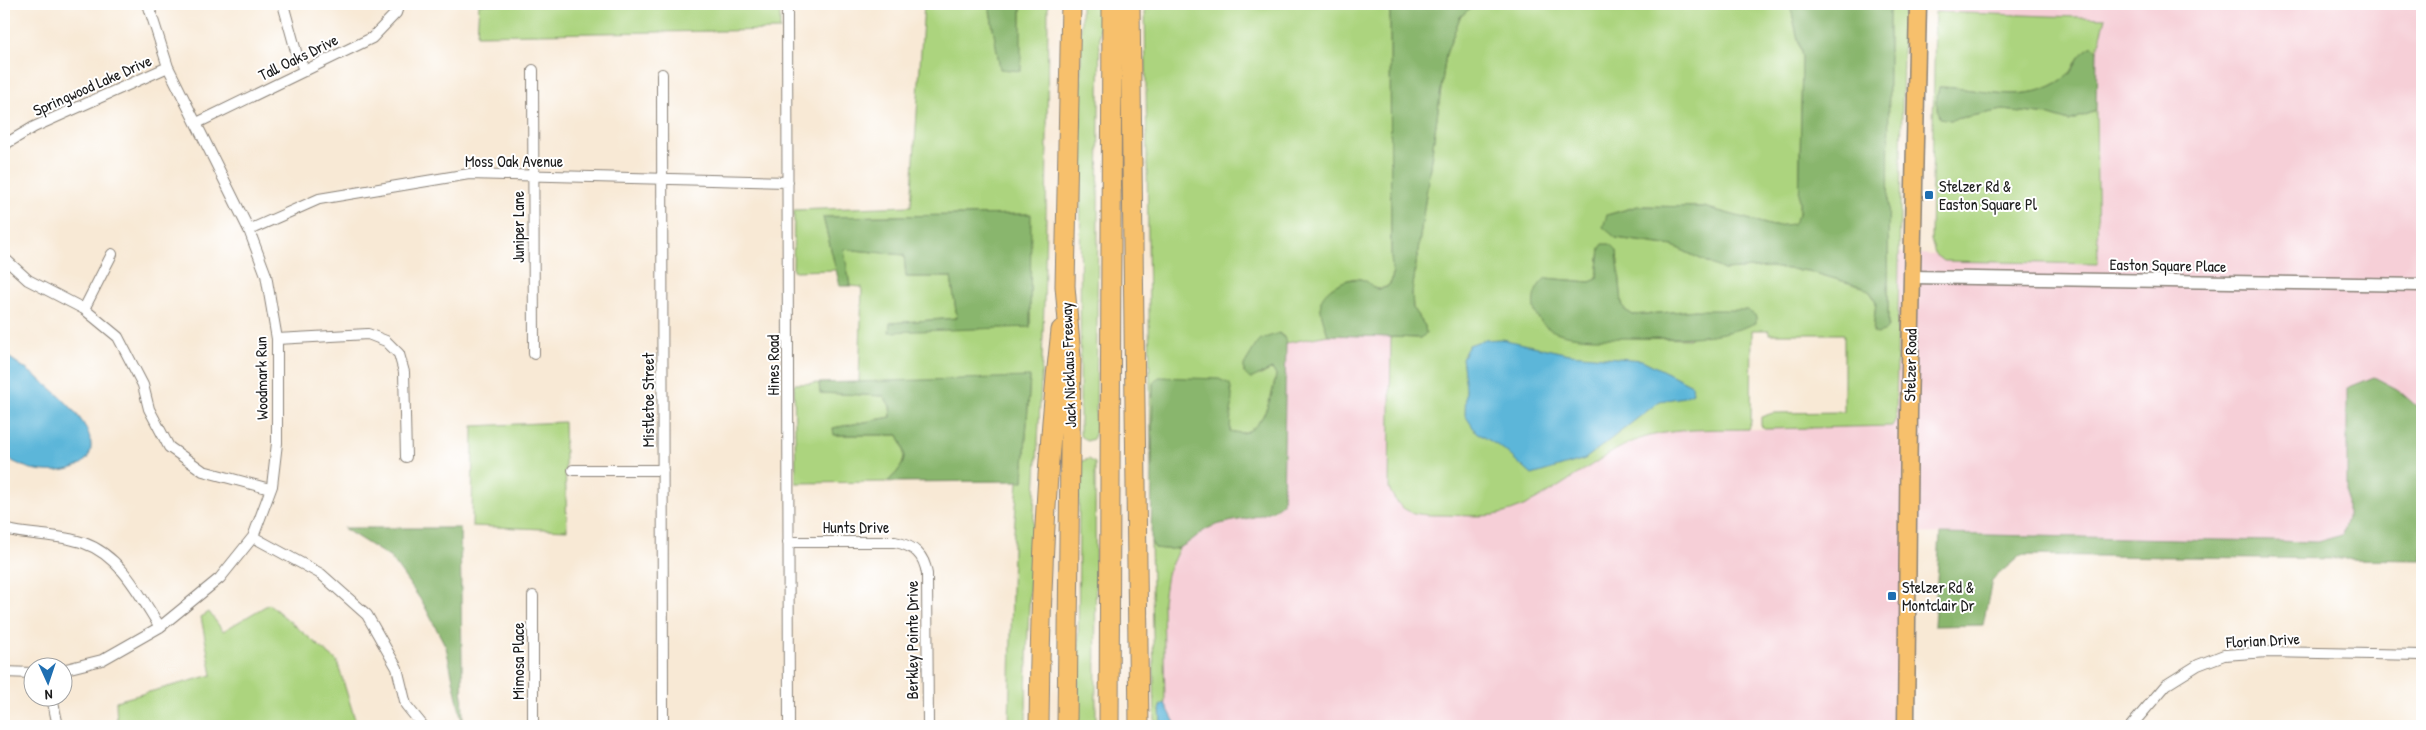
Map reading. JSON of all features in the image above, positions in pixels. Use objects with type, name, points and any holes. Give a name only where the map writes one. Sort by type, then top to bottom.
[{"type":"highway","name":"Jack Nicklaus Freeway","points":[[1068,726],[1071,356],[1065,286],[1071,4]]},
{"type":"highway","points":[[1109,726],[1112,4]]},
{"type":"highway","points":[[1130,4],[1139,726]]},
{"type":"highway","points":[[1039,726],[1040,623],[1048,462],[1065,286]]},
{"type":"main road","name":"Stelzer Road","points":[[1906,726],[1918,4]]},
{"type":"street","name":"Woodmark Run","points":[[72,668],[102,660],[160,627],[220,578],[253,537],[270,489],[277,443],[277,339],[266,275],[249,230],[168,68],[148,4]]},
{"type":"street","points":[[283,4],[297,55],[304,71]]},
{"type":"street","name":"Tall Oaks Drive","points":[[197,123],[372,38],[396,13],[399,4]]},
{"type":"street","name":"Hines Road","points":[[787,4],[789,726]]},
{"type":"street","name":"Springwood Lake Drive","points":[[4,148],[8,143],[34,127],[168,68]]},
{"type":"street","name":"Juniper Lane","points":[[533,70],[534,354]]},
{"type":"street","name":"Mistletoe Street","points":[[662,74],[663,726]]},
{"type":"street","name":"Moss Oak Avenue","points":[[249,230],[319,199],[469,174],[788,182]]},
{"type":"street","points":[[84,309],[112,254]]},
{"type":"street","points":[[4,258],[28,280],[84,309],[118,337],[143,385],[149,409],[169,447],[203,471],[270,489]]},
{"type":"street","name":"Easton Square Place","points":[[1912,277],[2422,285]]},
{"type":"street","points":[[277,339],[368,334],[386,341],[399,354],[404,372],[406,457]]},
{"type":"street","points":[[573,470],[663,470]]},
{"type":"street","points":[[4,530],[28,535],[46,535],[84,543],[109,557],[128,577],[160,627]]},
{"type":"street","points":[[253,537],[321,574],[367,615],[397,668],[406,705],[422,726]]},
{"type":"street","name":"Hunts Drive","points":[[788,542],[895,542],[910,545],[921,555]]},
{"type":"street","name":"Berkley Pointe Drive","points":[[921,555],[927,574],[928,726]]},
{"type":"street","name":"Mimosa Place","points":[[532,726],[533,596]]},
{"type":"street","name":"Florian Drive","points":[[2131,726],[2166,685],[2198,665],[2224,655],[2268,652],[2422,654]]},
{"type":"street","points":[[4,672],[22,673]]},
{"type":"street","points":[[54,708],[58,726]]},
{"type":"shaded area","points":[[1935,4],[2422,4],[2422,411],[2397,389],[2342,535],[2317,542],[1908,533],[1906,726],[1177,726],[1165,703],[1163,601],[1167,574],[1179,548],[1209,528],[1241,518],[1273,512],[1283,503],[1286,343],[1328,335],[1391,337],[1389,488],[1512,510],[1550,491],[1614,451],[1651,435],[1672,431],[1892,426],[1896,419],[1899,253],[2098,264],[2097,51],[2106,18],[1935,12]]},
{"type":"green space","points":[[479,4],[780,4],[780,30],[477,35]]},
{"type":"green space","points":[[924,4],[989,4],[1000,68],[1020,71],[1021,4],[1048,4],[1043,335],[1029,597],[1026,726],[1009,726],[1013,544],[1018,482],[1023,481],[1030,378],[859,382],[862,287],[850,286],[843,249],[904,255],[906,277],[951,277],[957,318],[890,323],[1030,327],[1030,214],[823,217],[836,270],[793,271],[794,210],[911,206]]},
{"type":"green space","points":[[989,4],[1021,4],[1021,71],[1000,69]]},
{"type":"green space","points":[[1081,4],[1100,4],[1096,431],[1093,439],[1087,441],[1080,436]]},
{"type":"green space","points":[[1145,4],[1390,4],[1391,282],[1388,286],[1376,289],[1363,280],[1354,278],[1331,288],[1322,315],[1328,335],[1286,343],[1284,337],[1252,353],[1245,365],[1244,373],[1261,375],[1272,369],[1276,375],[1273,391],[1263,416],[1253,428],[1246,432],[1230,431],[1230,426],[1153,383],[1151,470]]},
{"type":"green space","points":[[1390,4],[1475,4],[1460,17],[1446,54],[1412,293],[1413,309],[1425,326],[1426,334],[1420,338],[1328,335],[1321,309],[1321,301],[1328,291],[1339,283],[1352,279],[1366,281],[1376,289],[1383,288],[1391,283],[1392,278]]},
{"type":"green space","points":[[1475,4],[1790,4],[1802,57],[1799,214],[1793,225],[1773,226],[1704,207],[1638,206],[1607,215],[1616,238],[1673,246],[1724,270],[1769,267],[1808,271],[1863,287],[1871,293],[1876,302],[1873,331],[1888,326],[1889,4],[1904,4],[1896,419],[1892,426],[1767,429],[1761,426],[1761,417],[1773,413],[1844,412],[1844,334],[1769,334],[1769,330],[1752,330],[1751,422],[1748,429],[1689,430],[1646,437],[1616,450],[1529,504],[1494,515],[1424,515],[1410,512],[1398,504],[1389,488],[1391,337],[1420,338],[1425,326],[1413,309],[1412,293],[1446,54],[1460,17]],"holes":[[[1600,248],[1617,251],[1622,303],[1625,310],[1633,315],[1697,310],[1690,339],[1598,337],[1559,333],[1546,278],[1590,282],[1597,279]]]},
{"type":"green space","points":[[1790,4],[1889,4],[1888,326],[1884,332],[1877,334],[1873,332],[1876,302],[1871,293],[1863,287],[1808,271],[1769,267],[1724,270],[1673,246],[1616,238],[1603,227],[1607,215],[1638,206],[1704,207],[1773,226],[1793,224],[1799,214],[1802,57]]},
{"type":"green space","points":[[1935,12],[2106,18],[2097,51],[2093,46],[2086,50],[2078,58],[2070,73],[2051,86],[2020,94],[1939,87],[1936,102],[1950,120],[2003,110],[2050,115],[2069,121],[2096,111],[2098,264],[1944,261],[1935,254],[1931,240]]},
{"type":"green space","points":[[2093,46],[2097,51],[2096,111],[2069,121],[2050,115],[2003,110],[1950,120],[1940,118],[1936,102],[1939,87],[2004,94],[2036,91],[2051,86],[2066,77],[2082,54]]},
{"type":"green space","points":[[1031,214],[1030,327],[889,332],[890,323],[957,318],[951,277],[906,277],[904,255],[844,249],[850,286],[840,286],[823,217]]},
{"type":"green space","points":[[1603,244],[1610,244],[1617,251],[1622,303],[1625,310],[1633,315],[1697,310],[1747,310],[1756,316],[1756,323],[1723,333],[1672,338],[1597,338],[1566,335],[1550,330],[1543,324],[1535,312],[1534,299],[1538,287],[1546,278],[1590,282],[1597,279],[1600,248]]},
{"type":"green space","points":[[1279,333],[1284,337],[1286,343],[1283,503],[1276,509],[1258,516],[1211,527],[1178,548],[1155,548],[1151,542],[1153,383],[1159,377],[1219,379],[1230,384],[1232,395],[1230,431],[1246,432],[1253,428],[1263,416],[1273,391],[1276,375],[1272,369],[1250,379],[1244,373],[1244,365],[1259,340]]},
{"type":"green space","points":[[1030,377],[1023,481],[887,482],[898,471],[903,461],[903,449],[898,435],[834,435],[833,428],[891,417],[890,406],[884,396],[820,393],[819,383]]},
{"type":"green space","points":[[2374,377],[2397,389],[2422,411],[2422,560],[2021,555],[1992,580],[1983,625],[1934,626],[1940,534],[2317,542],[2342,535],[2347,518],[2347,388]]},
{"type":"green space","points":[[819,383],[820,393],[884,396],[890,406],[891,417],[833,428],[835,435],[898,435],[903,449],[903,461],[898,471],[887,482],[796,483],[794,384]]},
{"type":"green space","points":[[564,422],[567,530],[472,526],[473,426]]},
{"type":"green space","points":[[1089,459],[1095,463],[1096,726],[1078,726],[1079,469],[1082,461]]},
{"type":"green space","points":[[343,528],[460,528],[463,726],[446,647],[423,603],[391,558]]},
{"type":"green space","points":[[1151,542],[1155,548],[1179,548],[1167,574],[1163,601],[1165,703],[1160,706],[1161,726],[1155,726]]},
{"type":"green space","points":[[269,604],[337,661],[357,726],[117,726],[116,701],[212,675],[201,617],[209,612],[223,631]]},
{"type":"water","points":[[1501,339],[1569,354],[1642,360],[1692,385],[1693,393],[1684,397],[1660,401],[1585,459],[1532,475],[1503,449],[1476,432],[1465,415],[1466,388],[1462,358],[1469,345],[1483,340]]},
{"type":"water","points":[[4,354],[49,387],[79,417],[86,428],[91,442],[90,453],[85,461],[76,467],[65,470],[40,471],[28,468],[4,457]]},
{"type":"water","points":[[1165,703],[1177,726],[1161,726],[1160,706]]},
{"type":"place","name":"Stelzer Rd & Easton Square Pl","points":[[1929,195]]},
{"type":"place","name":"Stelzer Rd & Montclair Dr","points":[[1892,596]]}]
